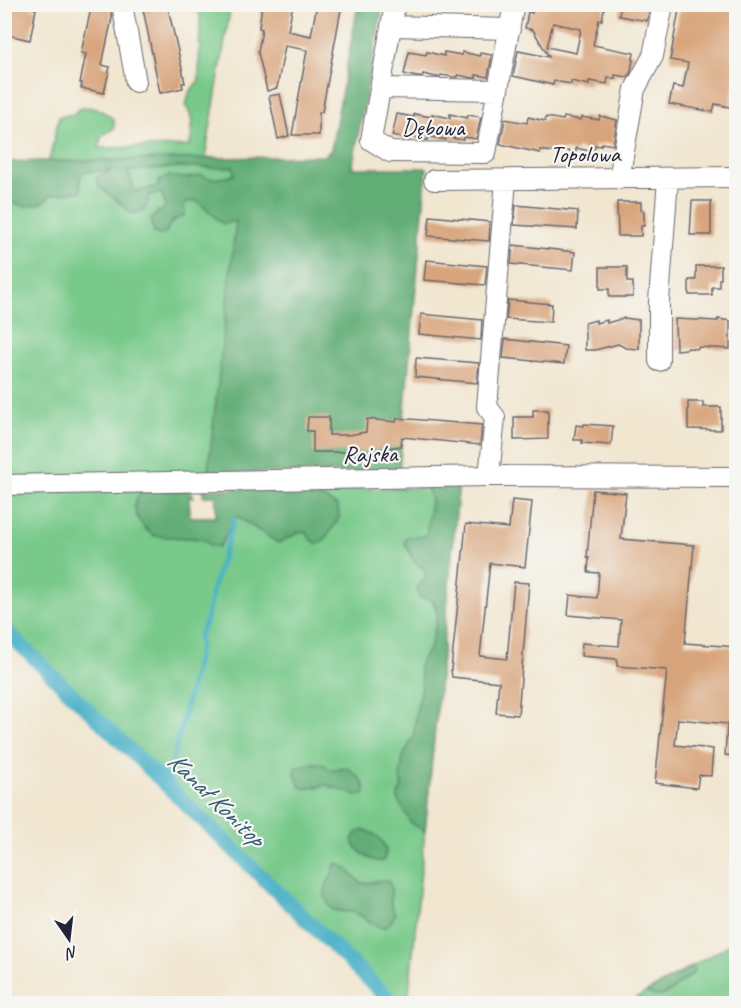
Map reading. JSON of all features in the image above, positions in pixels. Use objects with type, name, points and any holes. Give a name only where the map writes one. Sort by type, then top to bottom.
[{"type":"street","points":[[122,4],[136,82]]},
{"type":"street","name":"Dębowa","points":[[395,4],[371,140],[390,153],[486,153],[514,4]]},
{"type":"street","points":[[619,179],[634,89],[653,56],[663,4]]},
{"type":"street","points":[[392,26],[510,29]]},
{"type":"street","name":"Dębowa","points":[[381,88],[498,90]]},
{"type":"street","name":"Topolowa","points":[[434,180],[736,177]]},
{"type":"street","points":[[659,361],[659,302],[668,178]]},
{"type":"street","points":[[489,476],[495,417],[487,407],[506,180]]},
{"type":"street","name":"Rajska","points":[[4,485],[489,476],[736,477]]},
{"type":"green space","points":[[196,5],[231,5],[205,158],[232,158],[239,203],[208,473],[5,479],[4,162],[49,161],[59,117],[74,114],[88,107],[100,110],[114,120],[114,128],[101,137],[99,148],[190,146],[193,120],[186,106],[189,93],[199,80],[200,16]]},
{"type":"green space","points":[[358,5],[383,5],[352,168],[427,168],[399,472],[208,473],[236,221],[223,224],[197,201],[188,202],[184,205],[185,215],[173,222],[166,233],[160,235],[154,233],[151,220],[163,210],[165,205],[162,193],[149,195],[143,211],[132,214],[99,187],[96,178],[112,170],[83,172],[80,178],[81,191],[51,195],[36,205],[25,206],[5,201],[5,162],[324,156],[331,150]],"holes":[[[233,166],[234,175],[218,178],[202,175],[186,178],[167,176],[159,181],[158,186],[135,192],[127,171]]]},
{"type":"green space","points":[[459,481],[408,1003],[401,1003],[5,624],[4,492],[189,490],[194,497],[189,497],[190,517],[216,517],[216,496],[203,496],[312,489],[428,488]]},
{"type":"green space","points":[[459,481],[425,831],[411,823],[398,800],[398,795],[402,787],[400,777],[403,757],[414,735],[422,686],[419,667],[430,648],[437,613],[434,603],[429,599],[421,598],[417,592],[418,585],[425,580],[426,573],[424,568],[415,561],[405,544],[406,537],[426,535],[431,502],[428,488]]},
{"type":"green space","points":[[203,489],[318,489],[317,495],[338,506],[339,518],[324,541],[318,544],[310,539],[306,532],[298,533],[278,543],[238,517],[233,517],[232,524],[219,547],[212,546],[202,539],[155,536],[140,523],[135,509],[136,500],[141,491],[189,490],[194,497],[189,497],[190,517],[216,517],[216,496],[203,496]]},
{"type":"green space","points":[[314,763],[323,764],[331,770],[348,768],[363,783],[364,795],[359,796],[326,785],[306,789],[300,787],[295,767]]},
{"type":"green space","points":[[363,830],[382,841],[386,850],[383,861],[369,858],[354,843],[352,839],[356,833]]},
{"type":"green space","points":[[337,863],[346,868],[361,883],[389,880],[391,905],[395,914],[392,921],[384,928],[355,913],[334,910],[329,905],[325,896],[325,888]]},
{"type":"green space","points":[[736,941],[736,1003],[626,1004]]},
{"type":"green space","points":[[693,966],[694,971],[691,976],[665,994],[660,996],[647,992]]},
{"type":"building","points":[[14,4],[36,9],[30,40],[7,35],[10,21],[5,20],[8,7],[13,8]]},
{"type":"building","points":[[92,4],[110,6],[112,18],[102,65],[110,67],[104,93],[81,88],[82,83],[80,83],[86,54],[81,53]]},
{"type":"building","points":[[142,4],[167,4],[185,83],[182,83],[183,88],[160,93]]},
{"type":"building","points":[[262,4],[293,4],[288,31],[311,36],[317,4],[342,4],[322,112],[319,112],[319,135],[292,135],[307,50],[285,46],[277,88],[267,91],[258,52],[262,29],[259,28]]},
{"type":"building","points":[[534,4],[605,4],[593,45],[634,53],[628,77],[615,75],[615,79],[608,77],[607,84],[589,81],[589,85],[571,81],[571,84],[554,81],[553,85],[513,76],[518,51],[549,57],[533,30],[525,28],[528,12],[532,13]],"holes":[[[553,23],[581,29],[576,53],[547,47]]]},
{"type":"building","points":[[621,4],[651,4],[647,21],[619,16]]},
{"type":"building","points":[[680,4],[736,4],[736,74],[730,107],[715,104],[713,112],[669,104],[673,86],[683,88],[688,63],[670,60]]},
{"type":"building","points":[[409,52],[426,55],[427,52],[444,56],[444,52],[462,55],[462,52],[480,56],[480,53],[492,55],[488,77],[441,75],[436,77],[423,74],[422,77],[417,77],[404,74]]},
{"type":"building","points":[[280,94],[289,136],[278,139],[269,96]]},
{"type":"building","points":[[397,114],[414,117],[414,114],[432,117],[432,114],[450,118],[450,114],[467,118],[468,115],[481,117],[476,139],[464,137],[463,140],[446,137],[446,140],[428,136],[428,140],[410,137],[410,140],[392,136]]},
{"type":"building","points":[[600,116],[617,120],[613,145],[602,143],[601,146],[595,145],[594,152],[576,148],[576,152],[558,150],[558,153],[540,150],[540,153],[500,144],[505,119],[527,123],[528,117],[545,121],[546,117],[581,120],[582,117],[599,120]]},
{"type":"building","points":[[692,201],[711,201],[711,235],[690,235]]},
{"type":"building","points":[[617,202],[641,202],[641,210],[644,211],[644,226],[641,226],[641,236],[618,236]]},
{"type":"building","points":[[516,205],[578,211],[577,229],[514,225]]},
{"type":"building","points":[[430,216],[490,222],[489,241],[428,236]]},
{"type":"building","points":[[513,245],[575,252],[573,270],[511,264]]},
{"type":"building","points":[[426,260],[487,266],[485,285],[424,280]]},
{"type":"building","points":[[696,266],[721,266],[719,287],[712,287],[712,295],[689,295],[689,280],[696,280]]},
{"type":"building","points":[[600,267],[627,267],[627,282],[633,282],[633,297],[609,297],[609,289],[600,289]]},
{"type":"building","points":[[508,300],[552,304],[551,322],[506,319]]},
{"type":"building","points":[[421,314],[482,320],[481,340],[419,334]]},
{"type":"building","points":[[624,318],[639,320],[639,349],[626,348],[618,344],[585,350],[585,323],[607,320],[607,323]]},
{"type":"building","points":[[675,319],[730,321],[730,349],[698,347],[698,349],[676,350]]},
{"type":"building","points":[[505,339],[566,346],[564,364],[503,358]]},
{"type":"building","points":[[416,358],[479,363],[477,383],[415,377]]},
{"type":"building","points":[[688,402],[703,402],[703,407],[721,407],[721,430],[688,429]]},
{"type":"building","points":[[533,410],[548,410],[548,439],[514,440],[514,417],[533,417]]},
{"type":"building","points":[[308,417],[329,417],[329,435],[366,432],[367,419],[396,422],[397,418],[482,425],[480,445],[402,437],[401,446],[363,452],[313,452],[313,431],[307,431]]},
{"type":"building","points":[[584,424],[613,426],[611,445],[582,443],[582,440],[574,440],[576,425],[584,426]]},
{"type":"building","points":[[593,490],[626,493],[621,539],[694,545],[685,643],[736,647],[736,756],[725,755],[727,724],[678,719],[675,745],[713,749],[711,776],[699,775],[697,788],[655,783],[667,670],[617,666],[617,659],[581,656],[582,643],[619,646],[621,620],[568,615],[570,595],[597,598],[599,573],[588,572],[589,557],[587,557]]},
{"type":"building","points":[[512,500],[532,502],[525,567],[490,563],[480,656],[507,659],[514,582],[529,583],[518,715],[496,713],[499,682],[452,677],[451,670],[466,524],[509,528]]},
{"type":"waterway","points":[[165,784],[198,657],[199,636],[206,621],[213,588],[234,519]]},
{"type":"waterway","name":"Kanał Konitop","points":[[4,629],[394,1004]]}]
